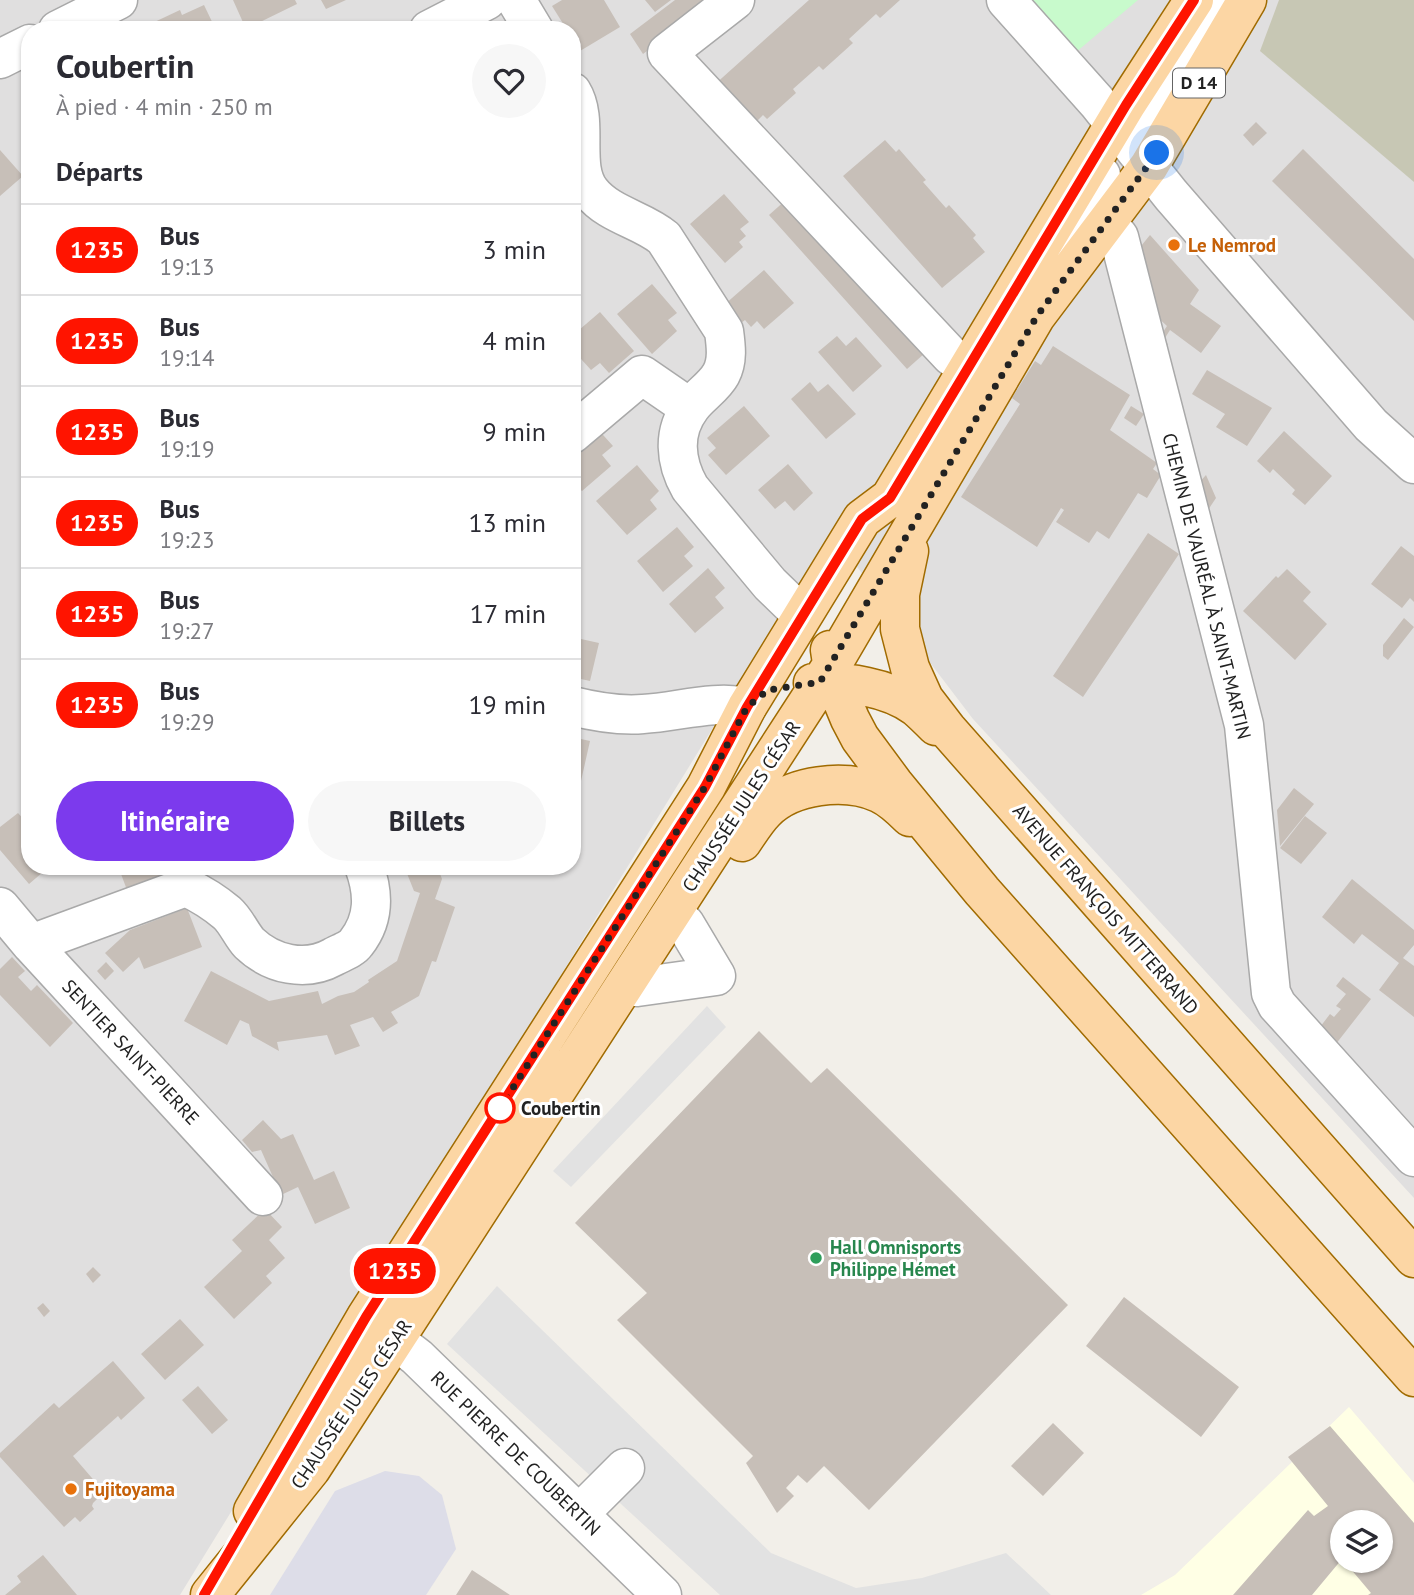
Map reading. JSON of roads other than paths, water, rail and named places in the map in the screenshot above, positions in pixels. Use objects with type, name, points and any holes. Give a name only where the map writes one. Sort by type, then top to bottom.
[{"type":"main road","name":"CHAUSSÉE JULES CÉSAR","points":[[904,508],[968,369],[1115,124],[1194,0]]},
{"type":"main road","name":"CHAUSSÉE JULES CÉSAR","points":[[207,1595],[380,1329],[705,787],[747,707],[862,519],[904,508],[1037,316],[1149,166],[1247,0]]},
{"type":"main road","points":[[904,508],[838,590],[832,610],[829,677],[860,738],[982,891],[1414,1377]]},
{"type":"main road","name":"AVENUE FRANÇOIS MITTERRAND","points":[[904,508],[900,629],[910,668],[924,699],[1037,832],[1414,1258]]},
{"type":"main road","name":"CHAUSSÉE JULES CÉSAR","points":[[380,1329],[590,1039],[791,728],[829,677]]},
{"type":"main road","points":[[782,687],[792,693],[797,701],[798,710],[791,728],[765,742],[754,741],[746,735],[743,725],[747,707],[768,690],[782,687],[829,677],[882,692],[915,706],[1037,832]]},
{"type":"main road","points":[[590,1039],[637,986],[685,924],[765,811],[787,796],[835,785],[880,793],[906,813],[982,891]]},
{"type":"street","points":[[76,21],[118,0]]},
{"type":"street","points":[[446,21],[486,0]]},
{"type":"street","points":[[516,0],[529,21]]},
{"type":"street","points":[[735,0],[667,53],[951,356],[968,369]]},
{"type":"street","points":[[1006,0],[1371,425],[1414,464]]},
{"type":"street","points":[[1149,166],[1150,124],[1158,102],[1219,0]]},
{"type":"street","points":[[0,59],[21,48]]},
{"type":"street","points":[[1037,316],[1107,164],[1116,138],[1115,124]]},
{"type":"street","points":[[581,125],[583,170],[590,191],[607,207],[653,229],[664,238],[724,331],[726,348],[720,376],[690,408],[681,424],[677,454],[681,472],[690,488],[761,573],[802,615]]},
{"type":"street","name":"CHEMIN DE VAURÉAL À SAINT-MARTIN","points":[[1106,221],[1119,236],[1244,725],[1271,993],[1277,1005],[1414,1157]]},
{"type":"street","points":[[581,426],[642,375],[690,408]]},
{"type":"street","points":[[581,708],[644,715],[729,704],[747,707]]},
{"type":"street","points":[[31,944],[186,887],[206,897],[229,915],[248,942],[261,953],[284,963],[303,966],[326,960],[356,944],[370,916],[372,888],[367,875]]},
{"type":"street","name":"SENTIER SAINT-PIERRE","points":[[0,907],[263,1196]]},
{"type":"street","points":[[637,986],[716,976],[685,924]]},
{"type":"street","name":"RUE PIERRE DE COUBERTIN","points":[[380,1329],[417,1357],[662,1595]]},
{"type":"street","points":[[579,1514],[625,1468]]},
{"type":"place","name":"Le Nemrod","points":[[1174,245]]},
{"type":"place","name":"Coubertin","points":[[500,1108]]},
{"type":"place","name":"Hall Omnisports Philippe Hémet","points":[[816,1258]]},
{"type":"place","name":"Fujitoyama","points":[[71,1489]]}]
